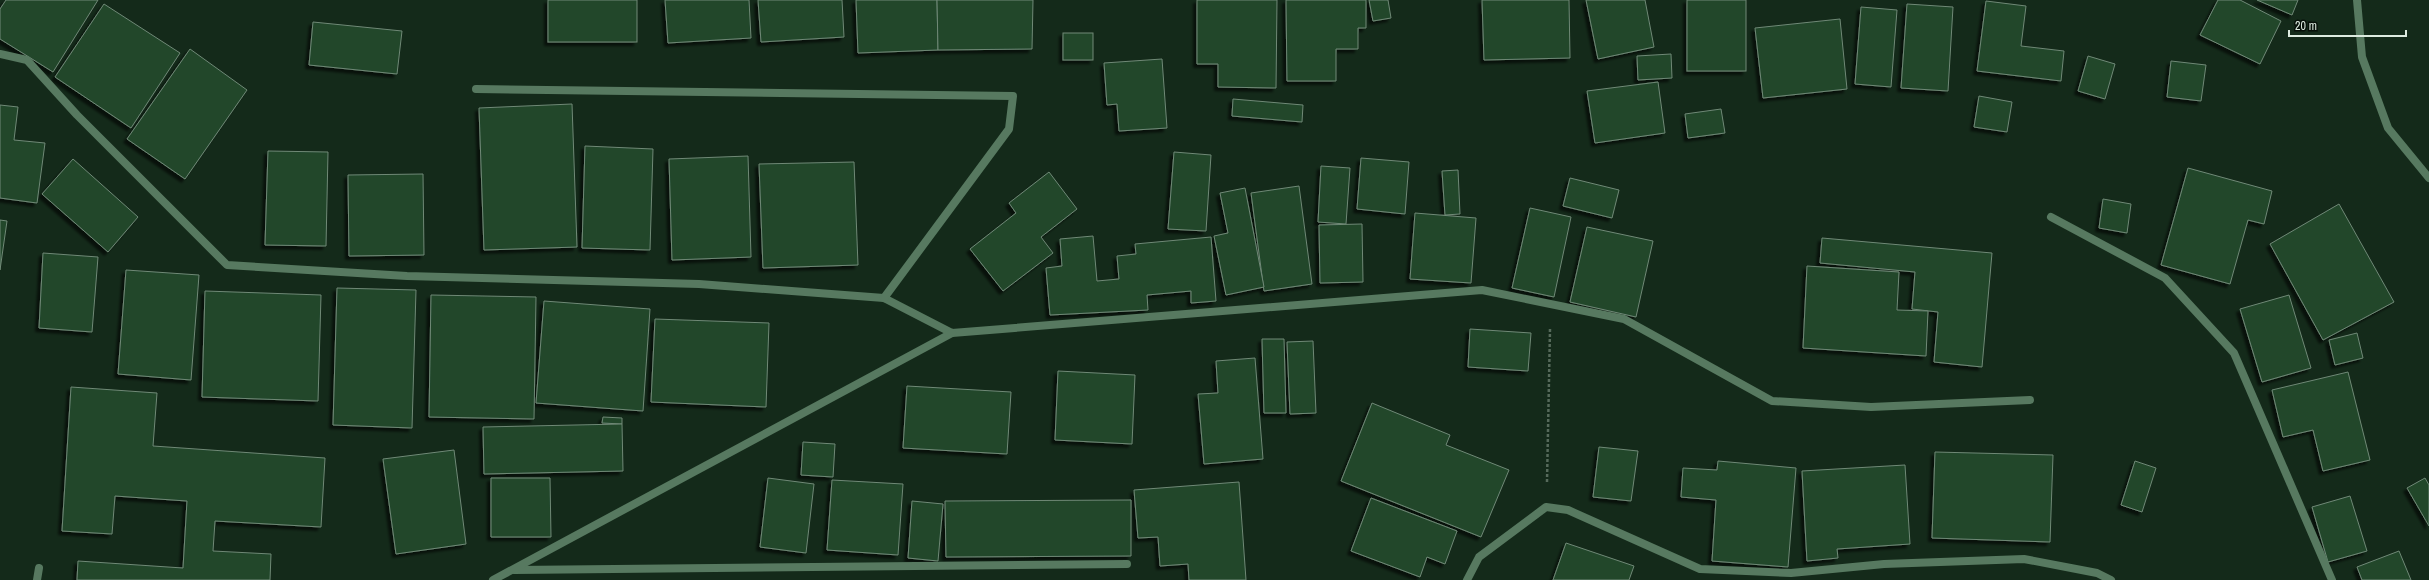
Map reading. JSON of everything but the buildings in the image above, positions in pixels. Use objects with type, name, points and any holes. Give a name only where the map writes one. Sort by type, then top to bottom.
[{"type":"street","points":[[2357,0],[2362,58],[2388,128],[2429,178]]},
{"type":"street","points":[[0,54],[27,60],[77,115],[228,265],[407,276],[699,284],[884,298],[952,333]]},
{"type":"street","points":[[476,89],[1012,96],[1009,130],[884,298]]},
{"type":"street","points":[[2052,217],[2165,278],[2234,352],[2332,580]]},
{"type":"street","points":[[492,580],[514,570],[952,333],[1482,290],[1550,306],[1624,319],[1772,401],[1871,407],[2030,400]]},
{"type":"street","points":[[1467,580],[1479,557],[1546,507],[1568,510],[1700,569],[1791,573],[1884,564],[2024,559],[2097,573],[2110,580]]},
{"type":"street","points":[[514,570],[1127,564]]},
{"type":"street","points":[[37,580],[39,568]]},
{"type":"path","points":[[1546,507],[1550,306]]}]
